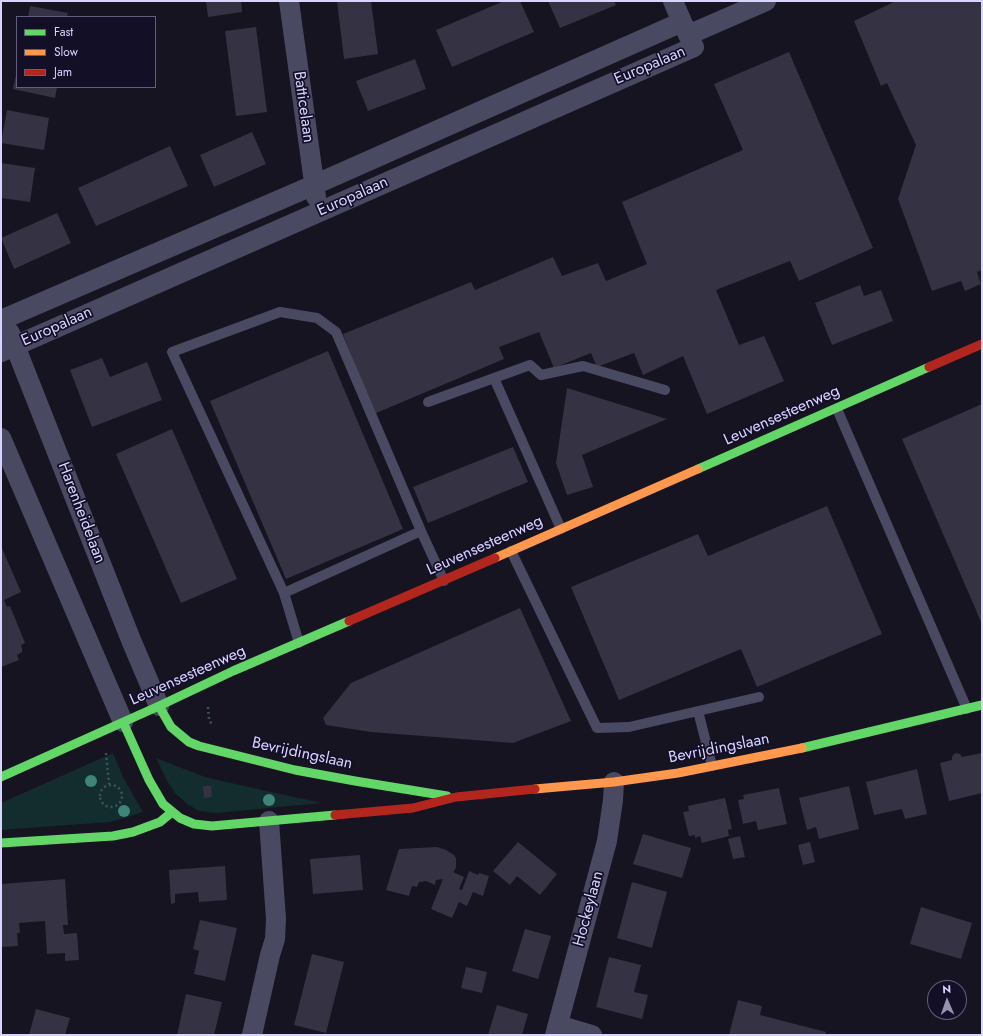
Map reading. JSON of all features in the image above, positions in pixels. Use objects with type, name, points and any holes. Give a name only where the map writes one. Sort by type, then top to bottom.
[{"type":"street","name":"Batticelaan","points":[[289,1],[318,212]]},
{"type":"street","points":[[673,1],[685,29]]},
{"type":"street","name":"Europalaan","points":[[3,319],[314,185],[685,29],[766,1]]},
{"type":"street","name":"Europalaan","points":[[8,349],[694,47],[685,29]]},
{"type":"street","name":"Harenheidelaan","points":[[3,319],[8,349],[159,706]]},
{"type":"street","name":"Leuvensesteenweg","points":[[1,777],[299,643],[837,409],[982,344]]},
{"type":"street","points":[[1,438],[123,722]]},
{"type":"street","name":"Bevrijdingslaan","points":[[123,722],[149,780],[163,804],[180,818],[194,824],[212,826],[414,808],[456,797],[614,782],[678,773],[795,750],[982,705]]},
{"type":"street","name":"Bevrijdingslaan","points":[[159,706],[171,727],[189,742],[199,746],[295,770],[456,797]]},
{"type":"street","name":"Hockeylaan","points":[[557,1030],[607,841],[614,782]]},
{"type":"street","points":[[1,843],[113,836],[133,832],[160,822],[172,812]]},
{"type":"street","points":[[252,1035],[270,955],[275,940],[276,919],[268,821]]},
{"type":"street","points":[[557,1030],[592,1035]]},
{"type":"lane","points":[[299,643],[284,593],[172,352],[280,312],[317,318],[336,332],[421,531],[444,581]]},
{"type":"lane","points":[[428,402],[530,365],[541,375],[583,366],[665,390]]},
{"type":"lane","points":[[494,378],[561,529]]},
{"type":"lane","points":[[837,409],[967,709]]},
{"type":"lane","points":[[284,593],[421,531]]},
{"type":"lane","points":[[511,551],[597,728],[629,727],[759,697]]},
{"type":"lane","points":[[698,711],[712,766]]},
{"type":"path","points":[[209,683],[209,719],[215,730]]},
{"type":"path","points":[[106,753],[109,784]]},
{"type":"path","points":[[109,784],[119,787],[122,794],[119,804],[113,807],[105,806],[99,796],[102,788],[109,784]]},
{"type":"green space","points":[[113,753],[123,777],[143,812],[110,822],[1,830],[1,803]]},
{"type":"green space","points":[[156,758],[205,777],[322,803],[216,813],[199,811],[187,804],[175,793],[167,781]]},
{"type":"building","points":[[206,1],[241,1],[242,12],[208,17]]},
{"type":"building","points":[[337,1],[371,1],[378,54],[344,59]]},
{"type":"building","points":[[504,1],[520,1],[534,32],[452,67],[436,30]]},
{"type":"building","points":[[548,1],[614,1],[616,5],[560,28]]},
{"type":"building","points":[[896,1],[982,1],[982,270],[977,272],[981,284],[965,291],[961,281],[932,291],[898,199],[916,145],[887,83],[881,86],[854,21]]},
{"type":"building","points":[[30,6],[68,13],[67,16],[28,16]]},
{"type":"building","points":[[256,27],[267,112],[236,116],[225,31]]},
{"type":"building","points":[[789,52],[873,248],[799,281],[790,261],[716,290],[739,345],[764,336],[784,381],[707,414],[683,356],[643,375],[634,353],[597,367],[591,353],[554,368],[539,332],[499,347],[504,359],[374,414],[343,334],[471,282],[475,290],[553,257],[562,276],[598,263],[606,281],[647,264],[622,202],[743,150],[714,84]]},
{"type":"building","points":[[415,59],[426,89],[368,111],[356,81]]},
{"type":"building","points":[[16,75],[16,88],[57,88],[55,98],[13,89]]},
{"type":"building","points":[[7,110],[49,118],[44,150],[1,143]]},
{"type":"building","points":[[252,132],[266,164],[214,187],[200,155]]},
{"type":"building","points":[[170,146],[188,186],[96,226],[78,188]]},
{"type":"building","points":[[1,163],[35,168],[30,202],[1,198]]},
{"type":"building","points":[[57,213],[71,243],[14,269],[1,238]]},
{"type":"building","points":[[860,285],[864,296],[881,290],[893,321],[832,345],[815,303]]},
{"type":"building","points":[[328,351],[403,529],[286,579],[210,401]]},
{"type":"building","points":[[102,358],[110,377],[147,362],[162,400],[92,427],[70,370]]},
{"type":"building","points":[[567,388],[667,419],[582,455],[593,487],[567,495],[556,463]]},
{"type":"building","points":[[982,404],[982,624],[902,439]]},
{"type":"building","points":[[172,429],[237,579],[181,603],[116,454]]},
{"type":"building","points":[[513,447],[528,482],[428,523],[413,487]]},
{"type":"building","points":[[827,506],[882,634],[757,687],[741,649],[619,700],[571,587],[698,534],[708,556]]},
{"type":"building","points":[[1,546],[21,592],[4,600],[7,607],[10,606],[25,643],[21,645],[22,652],[17,655],[19,660],[1,667]]},
{"type":"building","points":[[520,608],[571,721],[513,743],[371,732],[326,725],[323,718],[351,683]]},
{"type":"building","points":[[956,753],[960,754],[962,757],[982,753],[982,793],[949,801],[940,763],[952,760],[952,757]]},
{"type":"building","points":[[917,769],[927,814],[905,819],[902,809],[874,815],[866,782]]},
{"type":"building","points":[[203,786],[211,786],[212,797],[204,798]]},
{"type":"building","points":[[849,786],[859,829],[819,839],[816,827],[807,830],[799,798]]},
{"type":"building","points":[[779,788],[787,824],[758,830],[756,821],[743,824],[738,800],[744,799],[743,795]]},
{"type":"building","points":[[725,798],[732,829],[728,830],[729,836],[702,843],[700,836],[695,838],[695,835],[689,836],[683,812],[689,811],[688,806]]},
{"type":"building","points":[[643,834],[691,848],[682,878],[633,864]]},
{"type":"building","points":[[740,836],[745,857],[733,859],[728,839]]},
{"type":"building","points":[[518,842],[557,874],[540,895],[517,876],[510,885],[493,871]]},
{"type":"building","points":[[810,842],[815,862],[803,865],[798,845]]},
{"type":"building","points":[[437,847],[446,850],[456,858],[456,867],[453,872],[464,877],[459,889],[462,890],[469,871],[478,875],[479,873],[489,876],[483,896],[473,892],[467,906],[459,902],[452,918],[431,909],[443,879],[436,880],[435,885],[426,881],[419,882],[417,887],[412,886],[409,896],[386,890],[399,849]]},
{"type":"building","points":[[360,855],[363,890],[313,894],[310,859]]},
{"type":"building","points":[[225,866],[227,900],[199,902],[198,892],[175,894],[175,903],[171,904],[169,870]]},
{"type":"building","points":[[65,879],[68,925],[63,925],[64,934],[77,933],[79,960],[65,961],[65,953],[47,954],[45,921],[19,923],[20,933],[17,933],[18,946],[1,947],[1,884]]},
{"type":"building","points":[[632,882],[667,892],[652,948],[617,938]]},
{"type":"building","points":[[921,907],[972,923],[961,959],[910,944]]},
{"type":"building","points":[[200,920],[237,928],[225,981],[194,974],[199,951],[193,949]]},
{"type":"building","points":[[525,929],[551,936],[538,979],[512,971]]},
{"type":"building","points":[[312,954],[344,962],[326,1033],[294,1025]]},
{"type":"building","points":[[609,957],[641,965],[634,992],[648,995],[642,1019],[596,1007]]},
{"type":"building","points":[[466,967],[487,972],[482,993],[461,988]]},
{"type":"building","points":[[186,994],[222,1002],[214,1035],[177,1035]]},
{"type":"building","points":[[738,1000],[762,1006],[760,1015],[826,1032],[825,1035],[729,1035]]},
{"type":"building","points":[[497,1005],[528,1014],[522,1035],[488,1035]]},
{"type":"building","points":[[36,1009],[70,1018],[65,1035],[29,1035]]},
{"type":"traffic: fast","points":[[698,469],[929,367]]},
{"type":"traffic: fast","points":[[1,777],[233,671],[349,621]]},
{"type":"traffic: fast","points":[[802,748],[982,705]]},
{"type":"traffic: fast","points":[[159,706],[171,727],[189,742],[199,746],[295,770],[447,796]]},
{"type":"traffic: fast","points":[[123,722],[149,780],[163,804],[180,818],[194,824],[212,826],[335,815]]},
{"type":"traffic: fast","points":[[1,843],[113,836],[133,832],[160,822],[172,812]]},
{"type":"traffic: slow","points":[[495,558],[698,469]]},
{"type":"traffic: slow","points":[[535,789],[614,782],[678,773],[802,748]]},
{"type":"traffic: jam","points":[[929,367],[982,344]]},
{"type":"traffic: jam","points":[[349,621],[495,558]]},
{"type":"traffic: jam","points":[[335,815],[413,808],[456,797],[535,789]]}]
